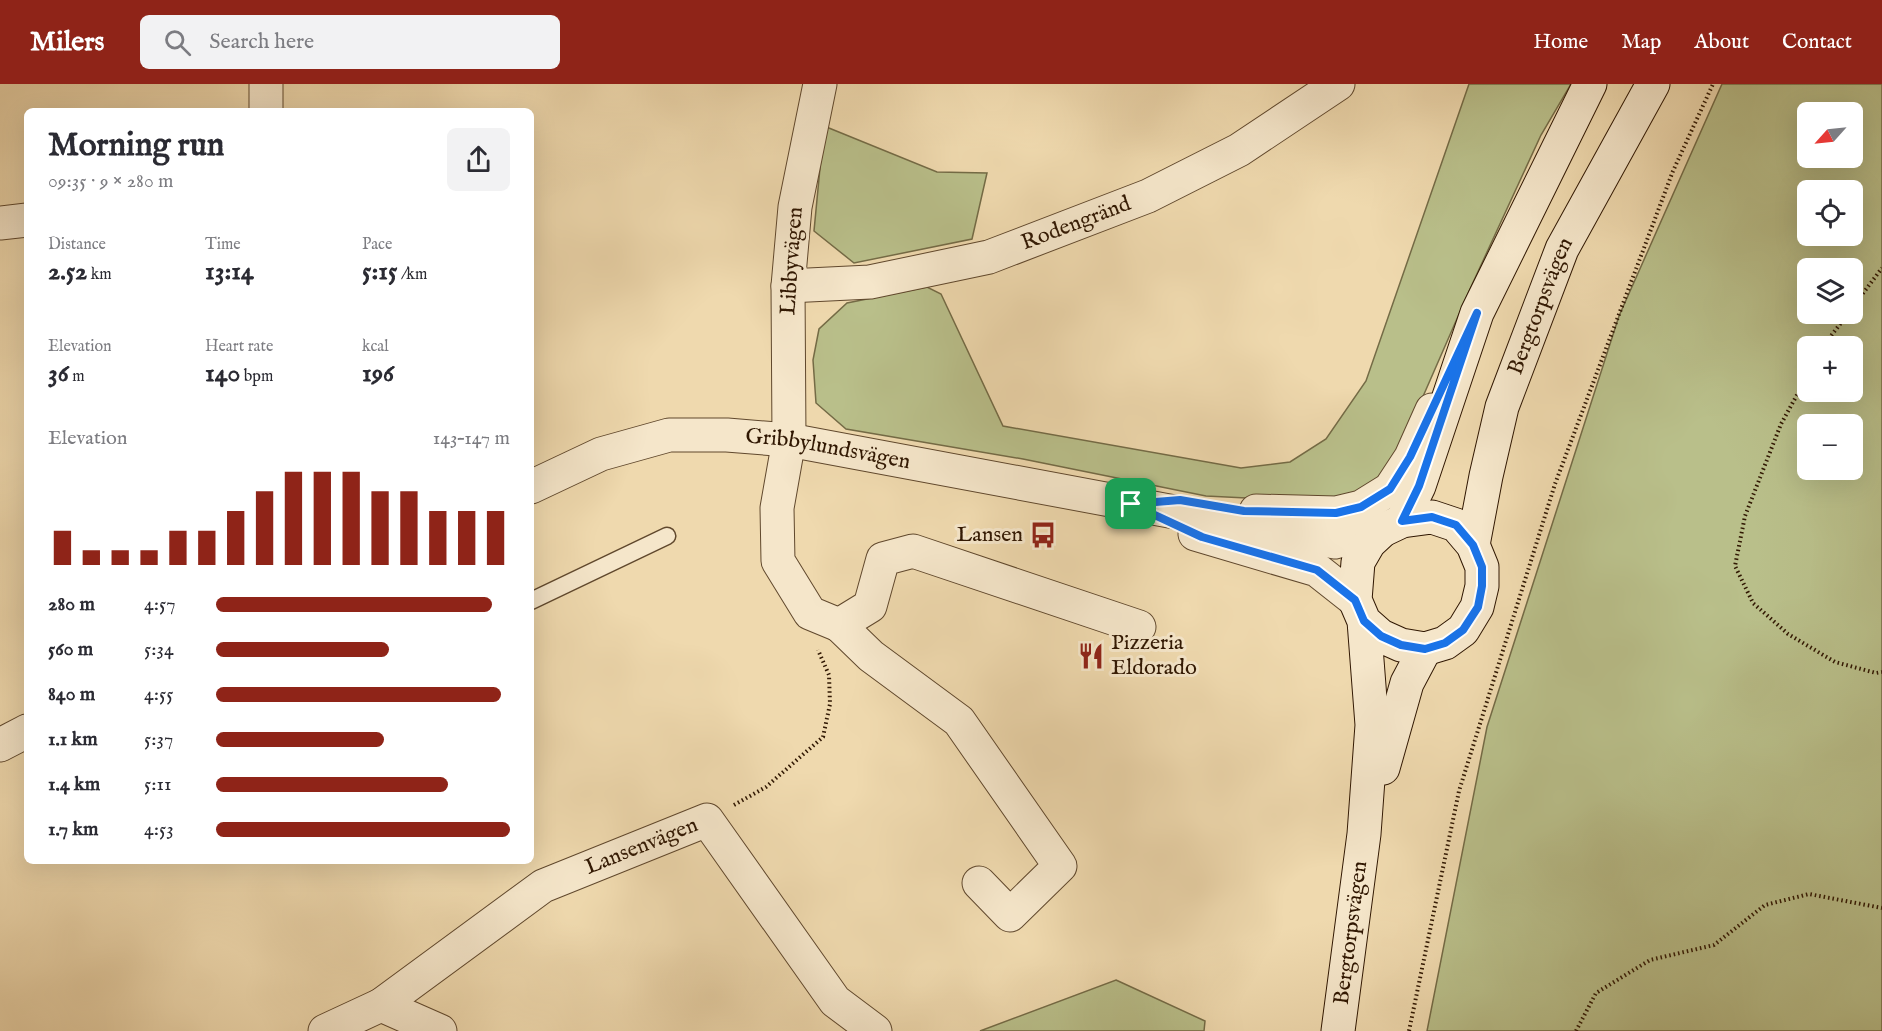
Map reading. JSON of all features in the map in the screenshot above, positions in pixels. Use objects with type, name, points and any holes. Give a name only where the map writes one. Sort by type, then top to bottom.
[{"type":"street","points":[[266,84],[266,108]]},
{"type":"street","name":"Libbyvägen","points":[[820,84],[795,207],[788,286],[789,440],[777,508],[778,561],[810,613],[839,624]]},
{"type":"street","name":"Rodengränd","points":[[788,286],[870,282],[989,257],[1148,196],[1239,150],[1338,84]]},
{"type":"street","name":"Bergtorpsvägen","points":[[1338,1031],[1364,834],[1372,725],[1359,610],[1358,562],[1369,543],[1392,526],[1419,486],[1477,313],[1590,84]]},
{"type":"street","name":"Bergtorpsvägen","points":[[1473,545],[1502,407],[1562,249],[1653,84]]},
{"type":"street","points":[[0,222],[24,220]]},
{"type":"street","points":[[1131,504],[1180,500],[1244,511],[1336,513],[1361,507],[1390,489],[1410,457],[1477,313]]},
{"type":"street","name":"Gribbylundsvägen","points":[[534,486],[601,454],[669,435],[728,435],[789,440],[1335,542],[1392,526]]},
{"type":"street","name":"Gribbylundsvägen","points":[[1131,504],[1202,537],[1317,570],[1359,610]]},
{"type":"street","name":"Bergtorpsvägen","points":[[1364,834],[1407,683],[1425,649],[1445,643],[1463,630],[1478,607],[1482,586],[1482,567],[1473,545],[1456,525],[1432,517],[1392,526]]},
{"type":"street","points":[[979,883],[1010,915],[1060,866],[959,721],[871,656],[839,624],[870,606],[883,559],[913,551],[1139,627]]},
{"type":"street","points":[[1359,610],[1381,636],[1401,645],[1425,649]]},
{"type":"street","points":[[0,745],[24,733]]},
{"type":"street","name":"Lansenvägen","points":[[325,1031],[381,1005],[543,886],[707,820],[835,1000],[875,1031]]},
{"type":"street","points":[[381,1005],[440,1031]]},
{"type":"lane","points":[[534,600],[667,536]]},
{"type":"path","points":[[1408,1031],[1460,791],[1555,484],[1672,171],[1713,84]]},
{"type":"path","points":[[1863,293],[1882,268]]},
{"type":"path","points":[[1831,336],[1840,324]]},
{"type":"path","points":[[1797,395],[1781,424],[1745,516],[1735,566],[1753,603],[1788,634],[1835,662],[1876,673],[1882,672]]},
{"type":"path","points":[[707,820],[766,787],[823,736],[830,705],[829,675],[817,649]]},
{"type":"path","points":[[1576,1031],[1596,993],[1650,960],[1714,945],[1765,905],[1809,894],[1882,908]]},
{"type":"green space","points":[[1469,84],[1571,84],[1541,135],[1393,465],[1352,498],[1305,501],[1206,496],[1023,459],[846,429],[816,403],[813,360],[819,329],[847,303],[927,287],[941,294],[1003,426],[1241,468],[1290,462],[1326,439],[1366,381]]},
{"type":"green space","points":[[1722,84],[1882,84],[1882,1031],[1427,1031],[1487,727],[1619,316]]},
{"type":"green space","points":[[824,126],[937,172],[987,173],[972,239],[854,263],[814,231]]},
{"type":"green space","points":[[1116,980],[1205,1021],[1204,1031],[980,1031]]},
{"type":"place","name":"Lansen","points":[[1043,535]]},
{"type":"place","name":"Pizzeria Eldorado","points":[[1091,656]]},
{"type":"route","points":[[1477,313],[1419,486],[1402,521],[1432,517],[1456,525],[1473,545],[1482,567],[1482,586],[1478,607],[1463,630],[1445,643],[1425,649],[1401,645],[1381,636],[1364,621],[1355,600],[1317,570],[1202,537],[1131,504],[1180,500],[1244,511],[1336,513],[1361,507],[1390,489],[1410,457],[1477,313]]}]
